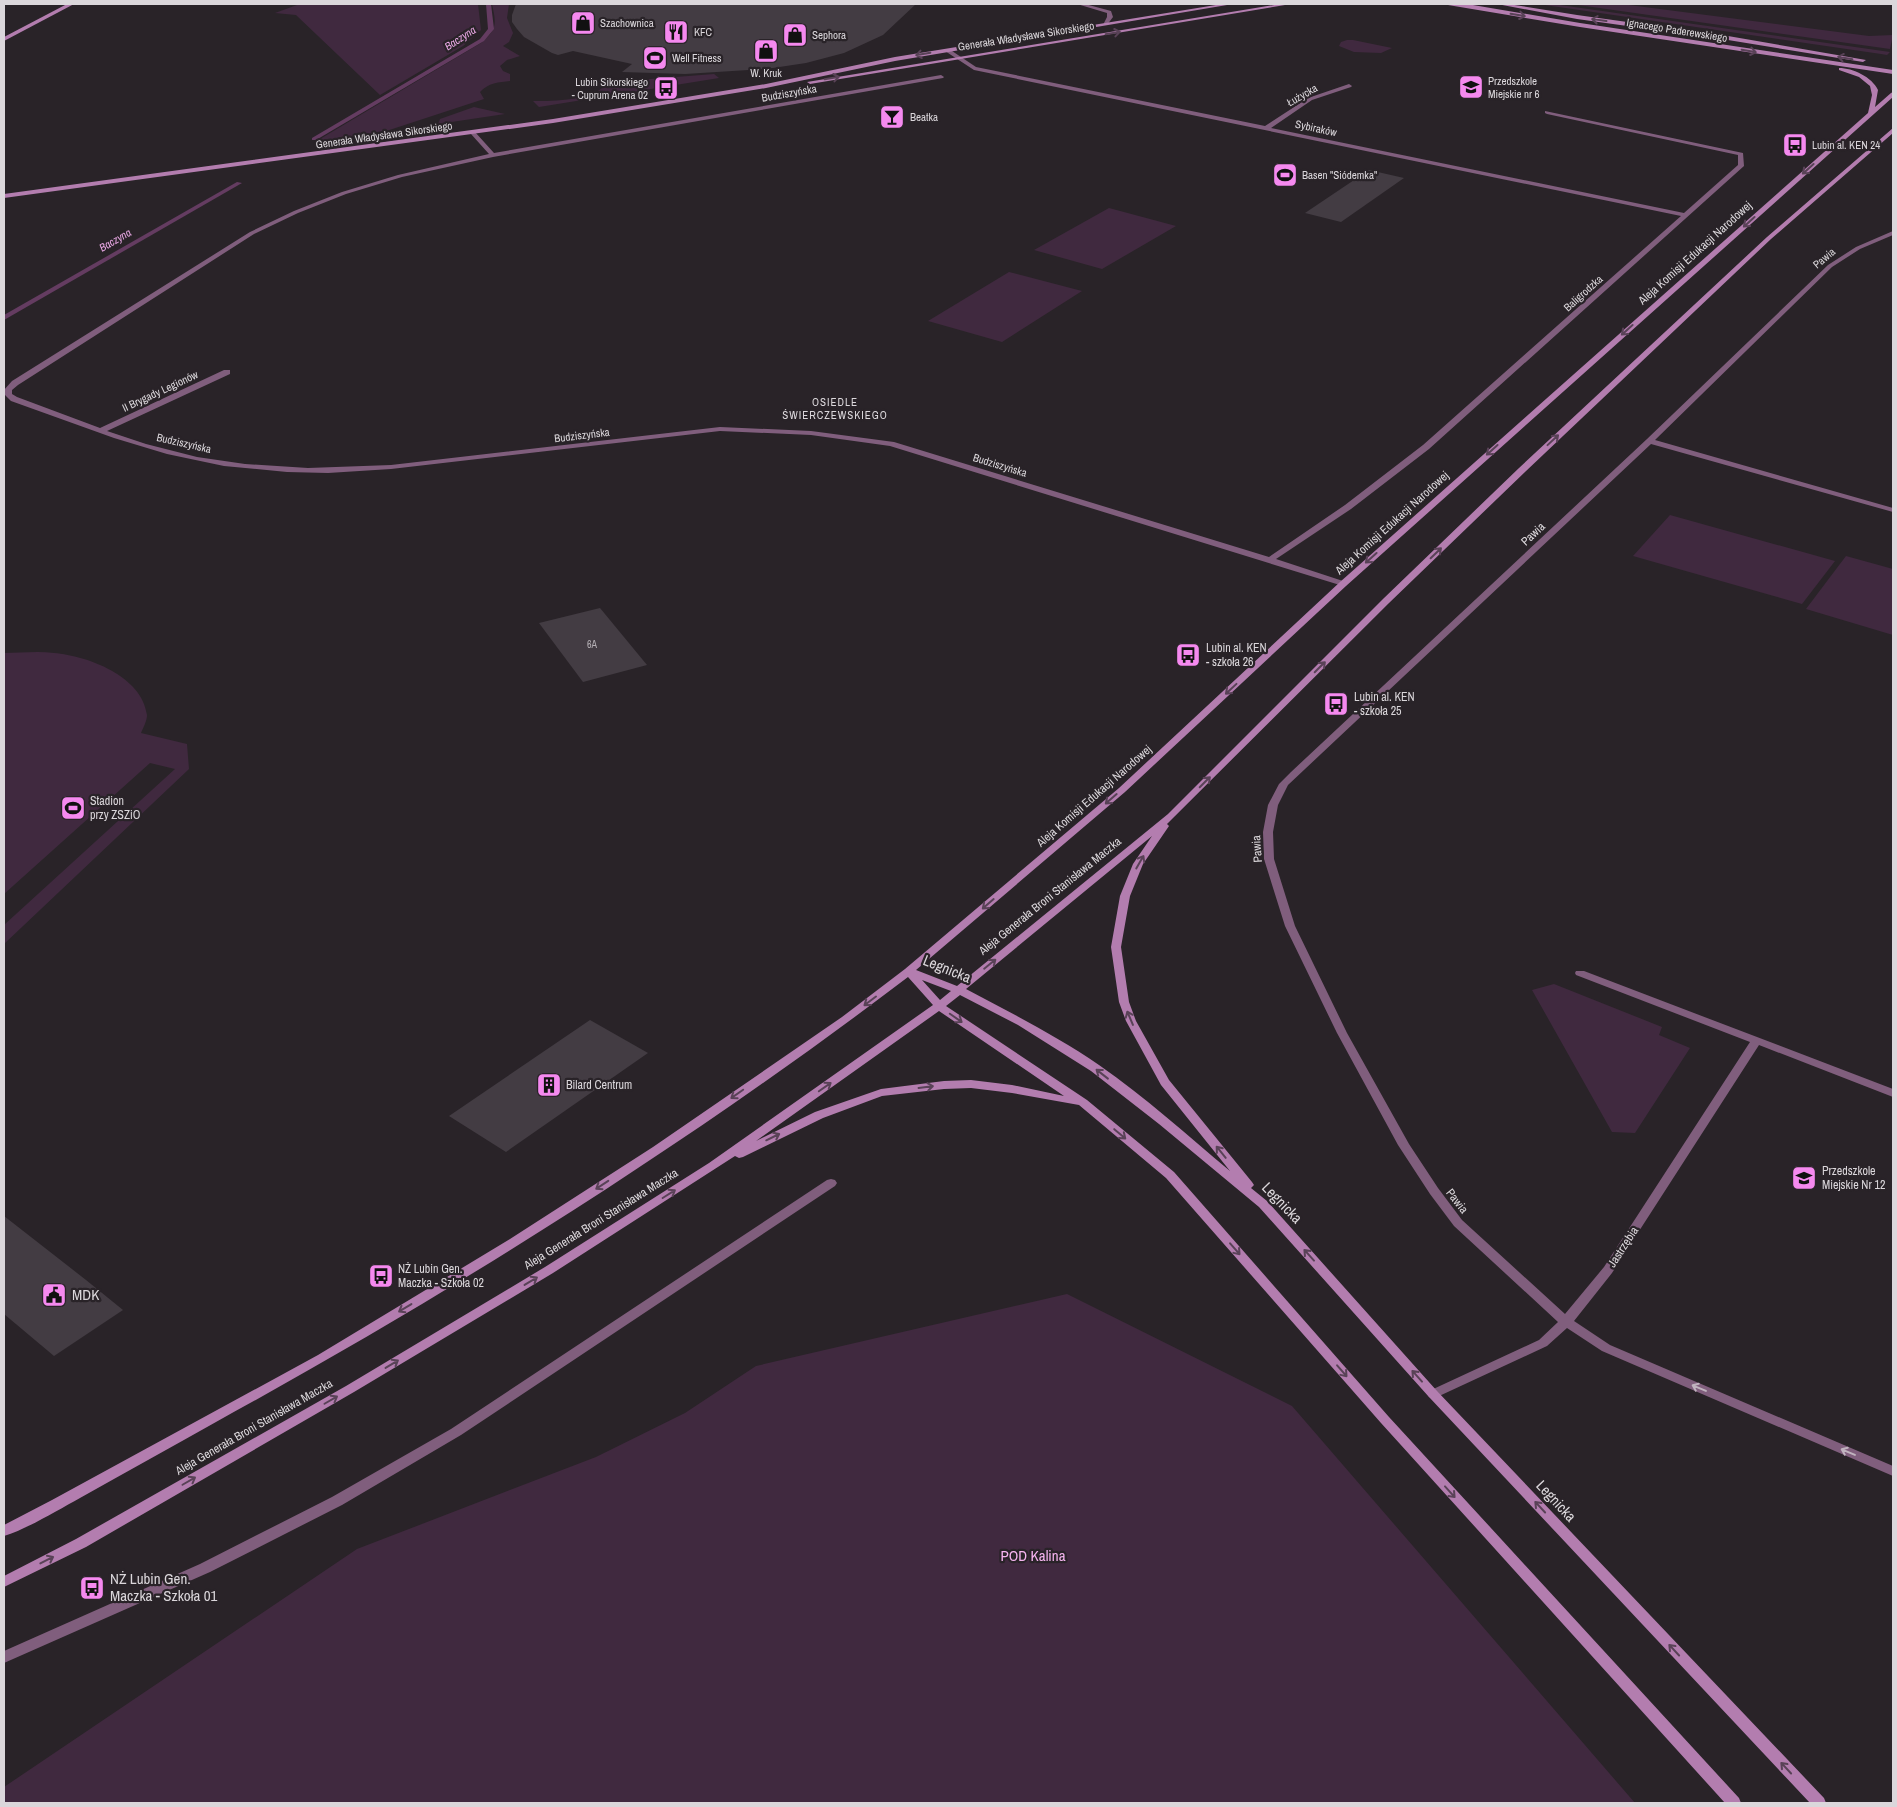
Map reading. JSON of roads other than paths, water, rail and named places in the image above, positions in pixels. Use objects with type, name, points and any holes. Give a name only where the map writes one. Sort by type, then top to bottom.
[{"type":"main road","points":[[4,39],[71,4]]},
{"type":"main road","name":"Generała Władysława Sikorskiego","points":[[766,86],[836,70],[947,50],[1230,4]]},
{"type":"main road","name":"Generała Władysława Sikorskiego","points":[[4,196],[473,133],[766,86],[806,82],[1288,4]]},
{"type":"main road","points":[[1445,4],[1470,6]]},
{"type":"main road","name":"Ignacego Paderewskiego","points":[[1459,4],[1580,26],[1893,72]]},
{"type":"main road","name":"Ignacego Paderewskiego","points":[[1500,4],[1577,17],[1728,38],[1884,64]]},
{"type":"main road","points":[[1801,59],[1850,72],[1872,84],[1875,91],[1871,113]]},
{"type":"main road","name":"Aleja Komisji Edukacji Narodowej","points":[[909,971],[1122,790],[1343,584],[1893,94]]},
{"type":"main road","points":[[1263,1204],[1165,1082],[1131,1021],[1124,1002],[1116,947],[1125,896],[1138,864],[1171,816],[1386,601],[1522,470],[1769,238],[1893,130]]},
{"type":"main road","name":"Aleja Generała Broni Stanisława Maczka","points":[[4,1582],[81,1543],[350,1389],[549,1270],[714,1166],[939,1006],[1171,816]]},
{"type":"main road","points":[[4,1531],[57,1504],[322,1358],[514,1242],[673,1138],[846,1019],[909,971]]},
{"type":"main road","name":"Legnicka","points":[[909,971],[959,990],[1031,1028],[1095,1068],[1163,1121],[1263,1204],[1433,1394],[1819,1803]]},
{"type":"main road","name":"Legnicka","points":[[909,971],[939,1006],[1083,1103],[1170,1175],[1385,1420],[1734,1803]]},
{"type":"main road","points":[[714,1166],[819,1115],[881,1093],[944,1085],[971,1084],[1012,1089],[1083,1103]]},
{"type":"street","points":[[1080,4],[1108,12],[1110,17],[1105,24]]},
{"type":"street","name":"Sybiraków","points":[[947,50],[974,68],[1684,216]]},
{"type":"street","name":"Budziszyńska","points":[[941,77],[437,166],[315,204],[271,224],[218,254],[14,383],[8,390],[9,395],[14,399],[101,431],[159,449],[223,464],[270,469],[366,469],[720,429],[811,433],[891,444],[1343,584]]},
{"type":"street","name":"Łużycka","points":[[1267,128],[1310,99],[1349,86]]},
{"type":"street","name":"Baligrodzka","points":[[1270,560],[1348,507],[1426,447],[1741,166],[1741,154],[1547,112]]},
{"type":"street","points":[[473,133],[494,155]]},
{"type":"street","name":"Pawia","points":[[1566,1322],[1458,1223],[1404,1146],[1342,1033],[1290,926],[1270,865],[1268,822],[1277,795],[1294,774],[1650,441],[1830,266],[1858,248],[1890,236]]},
{"type":"street","name":"II Brygady Legionów","points":[[101,431],[227,372]]},
{"type":"street","points":[[1650,441],[1893,510]]},
{"type":"street","points":[[1580,973],[1893,1093]]},
{"type":"street","name":"Jastrzębia","points":[[1433,1394],[1543,1344],[1566,1322],[1608,1270],[1756,1041]]},
{"type":"street","points":[[4,1657],[205,1568],[337,1501],[456,1432],[831,1183]]},
{"type":"street","points":[[1566,1322],[1606,1348],[1893,1471]]},
{"type":"waterway","name":"Baczyna","points":[[314,139],[482,40],[491,29],[488,4]]},
{"type":"waterway","name":"Baczyna","points":[[4,318],[239,183]]},
{"type":"place","name":"Szachownica","points":[[583,23]]},
{"type":"place","name":"KFC","points":[[676,32]]},
{"type":"place","name":"Sephora","points":[[795,35]]},
{"type":"place","name":"W. Kruk","points":[[766,51]]},
{"type":"place","name":"Well Fitness","points":[[655,58]]},
{"type":"place","name":"Przedszkole Miejskie nr 6","points":[[1471,87]]},
{"type":"place","name":"Lubin Sikorskiego - Cuprum Arena 02","points":[[666,88]]},
{"type":"place","name":"Beatka","points":[[892,117]]},
{"type":"place","name":"Lubin al. KEN 24","points":[[1795,145]]},
{"type":"place","name":"Basen \"Siódemka\"","points":[[1285,175]]},
{"type":"place","name":"Lubin al. KEN - szkoła 26","points":[[1188,655]]},
{"type":"place","name":"Lubin al. KEN - szkoła 25","points":[[1336,704]]},
{"type":"place","name":"Stadion przy ZSZiO","points":[[73,808]]},
{"type":"place","name":"Bilard Centrum","points":[[549,1085]]},
{"type":"place","name":"Przedszkole Miejskie Nr 12","points":[[1804,1178]]},
{"type":"place","name":"NŻ Lubin Gen. Maczka - Szkoła 02","points":[[381,1276]]},
{"type":"place","name":"MDK","points":[[54,1295]]},
{"type":"place","name":"NŻ Lubin Gen. Maczka - Szkoła 01","points":[[92,1588]]},
{"type":"district","name":"OSIEDLE ŚWIERCZEWSKIEGO","points":[[835,408]]},
{"type":"park label","name":"POD Kalina","points":[[1033,1556]]}]
